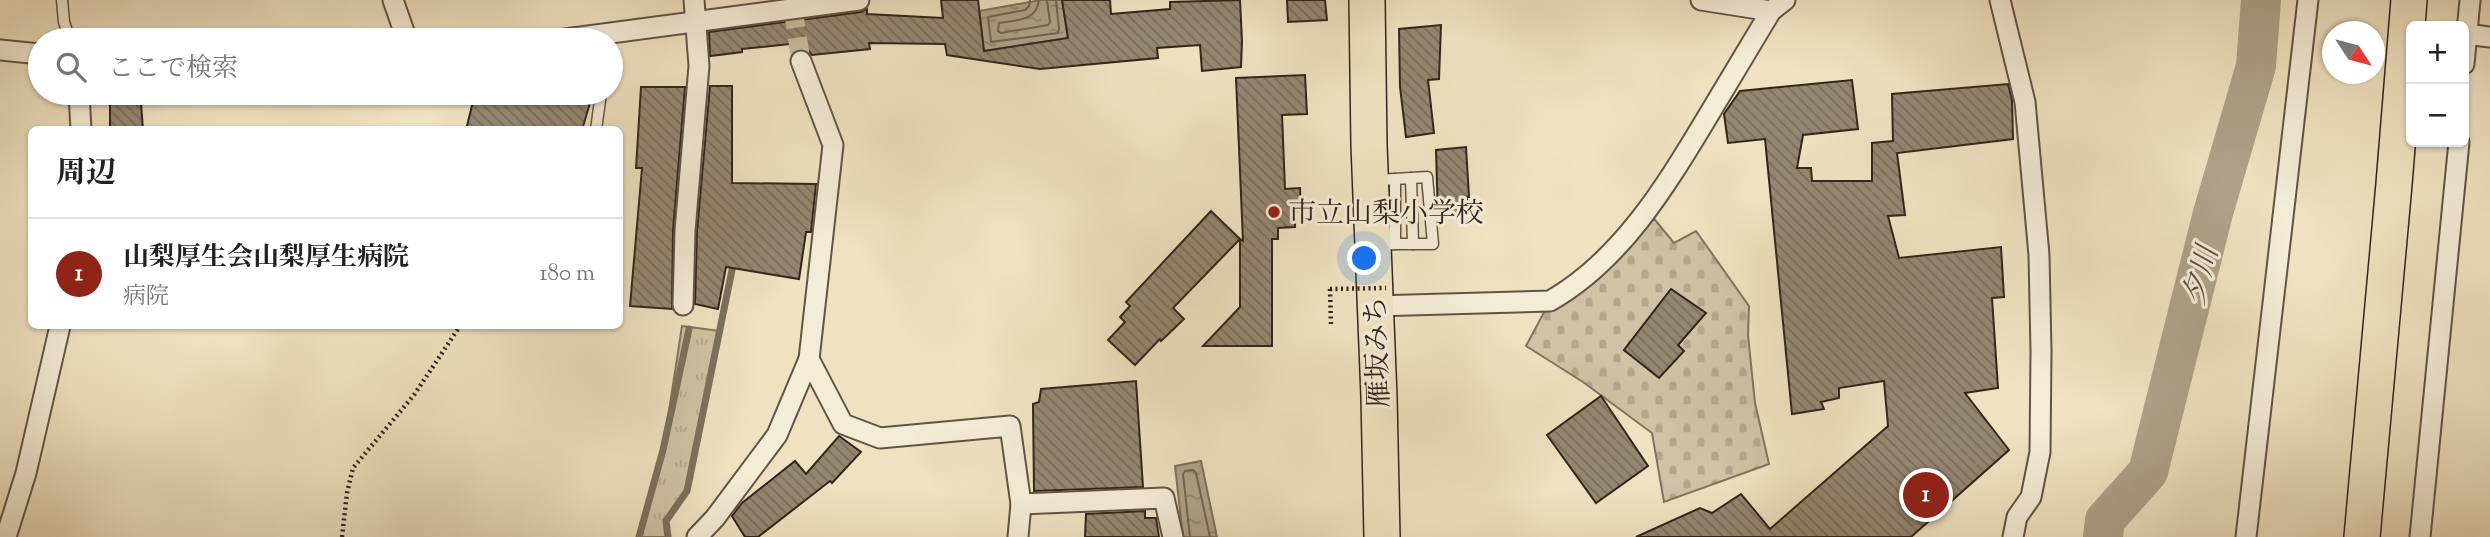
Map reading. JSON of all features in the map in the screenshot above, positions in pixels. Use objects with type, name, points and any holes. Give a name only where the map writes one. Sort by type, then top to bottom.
[{"type":"highway","name":"雁坂みち","points":[[1367,0],[1383,179],[1384,244],[1380,297],[1379,397],[1382,537]]},
{"type":"highway","points":[[2362,537],[2409,0]]},
{"type":"highway","points":[[2373,537],[2378,360]]},
{"type":"street","points":[[393,0],[403,28]]},
{"type":"street","points":[[683,305],[685,231],[699,66],[694,0]]},
{"type":"street","points":[[623,35],[859,0]]},
{"type":"street","points":[[1380,297],[1550,301],[1572,288],[1616,249],[1673,174],[1778,6],[1701,0]]},
{"type":"street","points":[[2000,0],[2025,102],[2039,255],[2040,452],[2031,497],[2017,517],[2013,537]]},
{"type":"street","points":[[2246,537],[2308,0]]},
{"type":"street","points":[[2468,21],[2470,0]]},
{"type":"street","points":[[2469,34],[2490,37]]},
{"type":"street","points":[[0,50],[28,53]]},
{"type":"street","points":[[697,537],[715,518],[777,435],[809,359],[833,145],[801,61]]},
{"type":"street","points":[[80,105],[81,126]]},
{"type":"street","points":[[2420,537],[2459,147]]},
{"type":"street","points":[[6,537],[26,473],[59,329]]},
{"type":"street","points":[[809,359],[843,424],[880,438],[1010,426],[1021,504],[1018,537]]},
{"type":"street","points":[[1021,504],[1164,498],[1174,537]]},
{"type":"lane","points":[[62,0],[66,28]]},
{"type":"lane","points":[[597,126],[599,105]]},
{"type":"lane","points":[[1383,179],[1427,177],[1433,244],[1384,244]]},
{"type":"lane","points":[[1411,178],[1413,244]]},
{"type":"path","points":[[1331,326],[1330,289],[1380,297]]},
{"type":"path","points":[[342,537],[353,468],[414,396],[458,329]]},
{"type":"green space","points":[[1646,209],[1674,243],[1696,231],[1749,306],[1748,335],[1755,403],[1769,464],[1664,502],[1652,433],[1583,382],[1526,346],[1550,301]],"holes":[[[1671,289],[1705,313],[1678,345],[1650,369],[1624,350]]]},
{"type":"green space","points":[[682,326],[720,331],[687,491],[666,521],[668,537],[639,537],[663,450]]},
{"type":"water","points":[[1041,0],[1062,0],[1068,38],[984,51],[979,11]]},
{"type":"water","points":[[1201,461],[1217,537],[1183,537],[1175,466]]},
{"type":"building","points":[[941,0],[978,0],[984,51],[1068,38],[1062,0],[1110,0],[1111,14],[1170,9],[1170,2],[1240,0],[1241,67],[1202,71],[1200,45],[1157,48],[1158,58],[1040,69],[947,55],[945,44],[869,43],[870,49],[812,55],[807,49],[791,50],[790,44],[742,49],[742,52],[710,56],[709,32],[861,12],[867,9],[867,14],[943,18]]},
{"type":"building","points":[[1287,0],[1325,0],[1327,20],[1288,22]]},
{"type":"building","points":[[1441,25],[1439,79],[1428,80],[1434,133],[1406,137],[1400,87],[1399,29]]},
{"type":"building","points":[[1305,75],[1307,114],[1282,115],[1285,189],[1300,188],[1301,212],[1295,212],[1295,227],[1278,228],[1278,239],[1272,239],[1272,346],[1203,346],[1240,307],[1240,239],[1243,241],[1236,78]]},
{"type":"building","points":[[1852,80],[1858,129],[1803,135],[1797,168],[1811,168],[1812,181],[1872,181],[1872,143],[1893,141],[1892,94],[2008,84],[2012,100],[2013,139],[1897,153],[1905,215],[1888,216],[1899,258],[2001,247],[2004,297],[1992,298],[1998,388],[1965,393],[2009,450],[1911,537],[1636,537],[1700,508],[1712,513],[1741,494],[1770,529],[1888,426],[1884,381],[1839,388],[1839,398],[1821,402],[1824,409],[1792,414],[1765,139],[1728,143],[1724,114],[1740,91]]},
{"type":"building","points":[[710,86],[732,86],[732,183],[816,184],[811,232],[806,232],[799,279],[726,267],[718,309],[695,304],[697,232]]},
{"type":"building","points":[[641,87],[685,87],[673,230],[672,309],[630,306],[642,168],[636,168]]},
{"type":"building","points":[[110,105],[141,105],[143,126],[110,126]]},
{"type":"building","points":[[472,105],[589,105],[583,126],[467,126]]},
{"type":"building","points":[[1466,147],[1469,197],[1467,213],[1438,217],[1436,150]]},
{"type":"building","points":[[1211,211],[1240,239],[1173,308],[1184,319],[1135,365],[1108,340],[1125,322],[1120,317],[1130,306],[1126,302]]},
{"type":"building","points":[[1671,289],[1706,313],[1678,345],[1684,351],[1659,378],[1624,350]]},
{"type":"building","points":[[1136,381],[1143,487],[1034,491],[1033,404],[1039,402],[1041,389]]},
{"type":"building","points":[[1601,396],[1648,466],[1596,503],[1547,435]]},
{"type":"building","points":[[839,436],[861,452],[832,483],[830,481],[758,537],[745,537],[732,516],[742,503],[795,461],[806,474]]},
{"type":"building","points":[[1145,511],[1145,518],[1156,518],[1159,537],[1085,537],[1086,514]]},
{"type":"waterway","name":"夕川","points":[[2103,537],[2105,520],[2148,472],[2213,213],[2256,66],[2261,0]]},
{"type":"waterway","points":[[668,537],[666,521],[687,491],[732,270]]},
{"type":"waterway","points":[[639,537],[663,450],[689,329]]},
{"type":"tunnel","points":[[793,9],[801,61]]},
{"type":"place","name":"市立山梨小学校","points":[[1274,212]]},
{"type":"place","name":"山梨厚生会山梨厚生病院","points":[[1926,495]]}]
